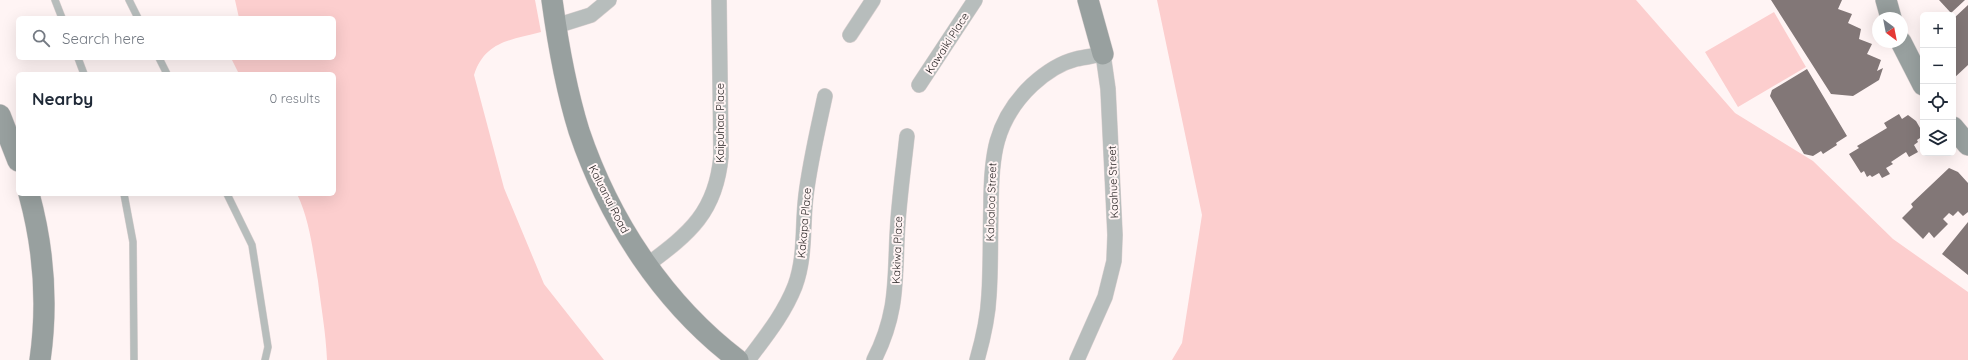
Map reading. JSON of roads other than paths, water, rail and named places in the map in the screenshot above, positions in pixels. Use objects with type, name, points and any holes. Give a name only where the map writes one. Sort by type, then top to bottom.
[{"type":"street","name":"Kaluanui Road","points":[[552,0],[571,103],[588,156],[612,208],[647,265],[679,305],[700,327],[738,360]]},
{"type":"street","points":[[556,26],[591,15],[609,0]]},
{"type":"street","name":"Kaipuhaa Place","points":[[647,265],[680,240],[697,222],[709,202],[718,180],[722,156],[719,0]]},
{"type":"street","points":[[850,36],[873,0]]},
{"type":"street","name":"Kawaiki Place","points":[[919,85],[975,0]]},
{"type":"street","name":"Kaahue Street","points":[[1077,360],[1105,297],[1114,261],[1115,235],[1108,89],[1103,54],[1088,0]]},
{"type":"street","points":[[1886,0],[1889,12]]},
{"type":"street","points":[[1904,48],[1922,84]]},
{"type":"street","name":"Kaloaloa Street","points":[[977,360],[987,317],[989,295],[991,172],[996,143],[1001,129],[1015,103],[1042,77],[1061,65],[1076,59],[1103,54]]},
{"type":"street","name":"Kakapa Place","points":[[748,360],[782,314],[793,290],[800,269],[804,240],[807,184],[825,96]]},
{"type":"street","points":[[0,116],[16,156]]},
{"type":"street","points":[[1956,131],[1968,145]]},
{"type":"street","name":"Kakiwa Place","points":[[874,360],[885,335],[895,296],[898,221],[907,136]]},
{"type":"street","points":[[29,196],[41,248],[44,277],[45,308],[40,360]]},
{"type":"lane","points":[[55,0],[61,16]]},
{"type":"lane","points":[[129,0],[137,16]]},
{"type":"lane","points":[[79,60],[83,72]]},
{"type":"lane","points":[[160,60],[166,72]]},
{"type":"lane","points":[[124,196],[133,242],[134,360]]},
{"type":"lane","points":[[228,196],[252,245],[268,347],[265,360]]}]
